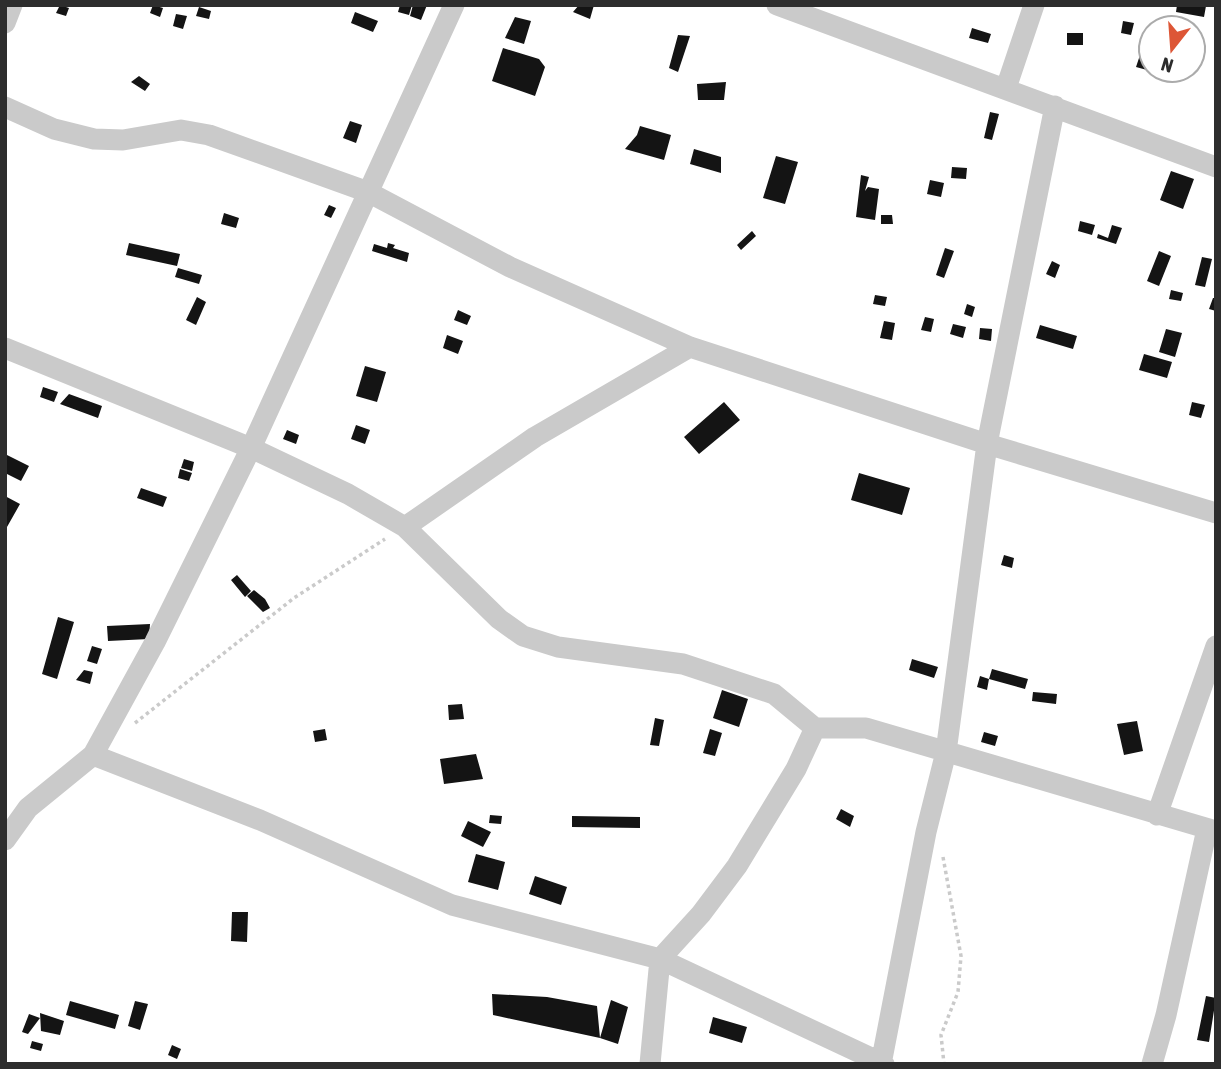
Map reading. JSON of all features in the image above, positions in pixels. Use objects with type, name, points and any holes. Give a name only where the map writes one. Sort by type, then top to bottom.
[{"type":"street","points":[[5,23],[12,5]]},
{"type":"street","points":[[5,839],[28,808],[93,755],[155,642],[251,448],[454,5]]},
{"type":"street","points":[[777,5],[1216,167]]},
{"type":"street","points":[[1006,88],[1034,5]]},
{"type":"street","points":[[93,755],[260,820],[452,905],[660,959],[882,1063],[926,832],[946,752],[987,444],[1055,106]]},
{"type":"street","points":[[5,107],[54,129],[94,139],[123,140],[181,130],[209,135],[368,192],[510,267],[690,347],[987,444],[1216,513]]},
{"type":"street","points":[[405,527],[535,437],[690,347]]},
{"type":"street","points":[[5,348],[251,448],[348,494],[405,527],[499,620],[523,636],[558,648],[682,664],[774,694],[815,728],[866,728],[1211,830],[1152,1064]]},
{"type":"street","points":[[1157,816],[1216,646]]},
{"type":"street","points":[[650,1064],[660,959],[701,914],[737,866],[796,769],[815,728]]},
{"type":"path","points":[[125,730],[294,598],[405,527]]},
{"type":"path","points":[[941,848],[961,956],[958,992],[941,1035],[944,1064]]},
{"type":"building","points":[[60,5],[69,8],[66,16],[56,13]]},
{"type":"building","points":[[153,5],[163,8],[160,17],[150,13]]},
{"type":"building","points":[[400,5],[412,5],[409,15],[398,12]]},
{"type":"building","points":[[413,5],[427,5],[421,20],[410,16]]},
{"type":"building","points":[[579,5],[594,5],[590,19],[573,12]]},
{"type":"building","points":[[1177,5],[1206,6],[1205,14],[1176,12]]},
{"type":"building","points":[[199,7],[211,11],[209,19],[196,16]]},
{"type":"building","points":[[355,12],[378,21],[373,32],[351,23]]},
{"type":"building","points":[[176,14],[187,16],[183,29],[173,26]]},
{"type":"building","points":[[515,17],[531,21],[524,44],[505,38]]},
{"type":"building","points":[[1123,21],[1134,23],[1131,35],[1121,33]]},
{"type":"building","points":[[972,28],[991,34],[988,43],[969,38]]},
{"type":"building","points":[[1067,33],[1083,33],[1083,45],[1067,45]]},
{"type":"building","points":[[678,35],[690,36],[678,72],[669,68]]},
{"type":"building","points":[[503,48],[539,59],[545,67],[535,96],[492,81]]},
{"type":"building","points":[[139,76],[150,84],[145,91],[131,82]]},
{"type":"building","points":[[726,82],[724,100],[698,100],[697,84]]},
{"type":"building","points":[[990,112],[999,114],[992,140],[984,138]]},
{"type":"building","points":[[350,121],[362,125],[356,143],[343,138]]},
{"type":"building","points":[[640,126],[671,135],[664,160],[625,149],[637,135]]},
{"type":"building","points":[[694,149],[721,157],[721,173],[690,164]]},
{"type":"building","points":[[776,156],[798,162],[785,204],[763,198]]},
{"type":"building","points":[[952,167],[967,168],[966,179],[951,178]]},
{"type":"building","points":[[1171,171],[1194,179],[1183,209],[1160,200]]},
{"type":"building","points":[[861,175],[869,177],[865,191],[868,187],[879,189],[875,220],[856,217]]},
{"type":"building","points":[[930,180],[944,183],[941,197],[927,194]]},
{"type":"building","points":[[329,205],[336,208],[331,218],[324,215]]},
{"type":"building","points":[[224,213],[239,218],[236,228],[221,224]]},
{"type":"building","points":[[881,215],[892,215],[893,224],[881,224]]},
{"type":"building","points":[[1080,221],[1095,225],[1092,235],[1078,231]]},
{"type":"building","points":[[1112,225],[1122,228],[1116,244],[1097,238],[1098,234],[1108,238]]},
{"type":"building","points":[[752,231],[756,236],[741,250],[737,245]]},
{"type":"building","points":[[129,243],[180,254],[177,266],[126,255]]},
{"type":"building","points":[[388,243],[395,245],[393,248],[409,253],[407,262],[372,251],[374,244],[387,248]]},
{"type":"building","points":[[945,248],[954,251],[944,278],[936,275]]},
{"type":"building","points":[[1159,251],[1171,256],[1159,286],[1147,281]]},
{"type":"building","points":[[1202,257],[1212,259],[1205,287],[1195,285]]},
{"type":"building","points":[[1052,261],[1060,265],[1055,278],[1046,274]]},
{"type":"building","points":[[178,268],[202,275],[199,284],[175,277]]},
{"type":"building","points":[[1171,290],[1183,293],[1181,301],[1169,299]]},
{"type":"building","points":[[875,295],[887,297],[885,306],[873,304]]},
{"type":"building","points":[[197,297],[206,302],[196,325],[186,320]]},
{"type":"building","points":[[1213,298],[1216,298],[1216,311],[1209,309]]},
{"type":"building","points":[[967,304],[975,307],[972,317],[964,314]]},
{"type":"building","points":[[458,310],[471,316],[467,325],[454,320]]},
{"type":"building","points":[[925,317],[934,319],[931,332],[921,330]]},
{"type":"building","points":[[884,321],[895,323],[892,340],[880,338]]},
{"type":"building","points":[[953,324],[966,327],[963,338],[950,334]]},
{"type":"building","points":[[1040,325],[1077,336],[1073,349],[1036,338]]},
{"type":"building","points":[[980,328],[992,329],[991,341],[979,339]]},
{"type":"building","points":[[1166,329],[1182,333],[1175,357],[1159,352]]},
{"type":"building","points":[[447,335],[463,341],[458,354],[443,348]]},
{"type":"building","points":[[1144,354],[1172,362],[1167,378],[1139,370]]},
{"type":"building","points":[[365,366],[386,372],[377,402],[356,396]]},
{"type":"building","points":[[43,387],[58,392],[54,402],[40,397]]},
{"type":"building","points":[[69,394],[102,406],[98,418],[60,404]]},
{"type":"building","points":[[724,402],[740,420],[699,454],[684,437]]},
{"type":"building","points":[[1192,402],[1205,405],[1201,418],[1189,415]]},
{"type":"building","points":[[356,425],[370,430],[365,444],[351,439]]},
{"type":"building","points":[[287,430],[299,435],[296,444],[283,439]]},
{"type":"building","points":[[5,454],[29,466],[21,481],[5,473]]},
{"type":"building","points":[[184,459],[194,462],[192,471],[181,468]]},
{"type":"building","points":[[180,469],[192,473],[189,481],[178,478]]},
{"type":"building","points":[[859,473],[910,488],[902,515],[851,500]]},
{"type":"building","points":[[141,488],[167,497],[163,507],[137,498]]},
{"type":"building","points":[[5,496],[20,504],[7,527],[5,526]]},
{"type":"building","points":[[1004,555],[1014,558],[1012,568],[1001,565]]},
{"type":"building","points":[[237,575],[251,591],[245,597],[231,580]]},
{"type":"building","points":[[254,590],[265,599],[270,608],[263,612],[247,596]]},
{"type":"building","points":[[58,617],[74,622],[57,679],[42,674]]},
{"type":"building","points":[[150,624],[149,639],[108,641],[107,626]]},
{"type":"building","points":[[92,646],[102,649],[97,664],[87,661]]},
{"type":"building","points":[[912,659],[938,667],[934,678],[909,670]]},
{"type":"building","points":[[992,669],[1028,679],[1025,689],[989,679]]},
{"type":"building","points":[[84,670],[93,672],[90,684],[76,680]]},
{"type":"building","points":[[980,676],[989,679],[987,690],[977,687]]},
{"type":"building","points":[[722,690],[748,699],[739,727],[713,718]]},
{"type":"building","points":[[1033,692],[1057,694],[1056,704],[1032,701]]},
{"type":"building","points":[[462,704],[464,719],[449,720],[448,705]]},
{"type":"building","points":[[655,718],[664,720],[659,746],[650,745]]},
{"type":"building","points":[[1137,721],[1143,751],[1124,755],[1117,724]]},
{"type":"building","points":[[325,729],[327,740],[315,742],[313,731]]},
{"type":"building","points":[[710,729],[722,733],[715,756],[703,753]]},
{"type":"building","points":[[984,732],[998,736],[995,746],[981,742]]},
{"type":"building","points":[[476,754],[483,779],[444,784],[440,759]]},
{"type":"building","points":[[841,809],[854,816],[850,827],[836,819]]},
{"type":"building","points":[[490,815],[502,816],[501,824],[489,823]]},
{"type":"building","points":[[572,816],[640,817],[640,828],[572,827]]},
{"type":"building","points":[[468,821],[491,832],[483,847],[461,836]]},
{"type":"building","points":[[476,854],[505,862],[498,890],[468,882]]},
{"type":"building","points":[[535,876],[567,887],[561,905],[529,894]]},
{"type":"building","points":[[232,912],[248,912],[247,942],[231,941]]},
{"type":"building","points":[[492,994],[547,997],[597,1006],[600,1038],[493,1015]]},
{"type":"building","points":[[1206,996],[1216,998],[1209,1042],[1197,1040]]},
{"type":"building","points":[[611,1000],[628,1007],[618,1044],[600,1038]]},
{"type":"building","points":[[70,1001],[119,1015],[115,1029],[66,1015]]},
{"type":"building","points":[[135,1001],[148,1004],[140,1030],[128,1026]]},
{"type":"building","points":[[40,1013],[64,1021],[60,1035],[41,1031]]},
{"type":"building","points":[[29,1014],[40,1018],[28,1034],[22,1032]]},
{"type":"building","points":[[713,1017],[747,1027],[742,1043],[709,1033]]},
{"type":"building","points":[[32,1041],[43,1044],[41,1051],[30,1048]]},
{"type":"building","points":[[172,1045],[181,1049],[177,1059],[168,1055]]}]
